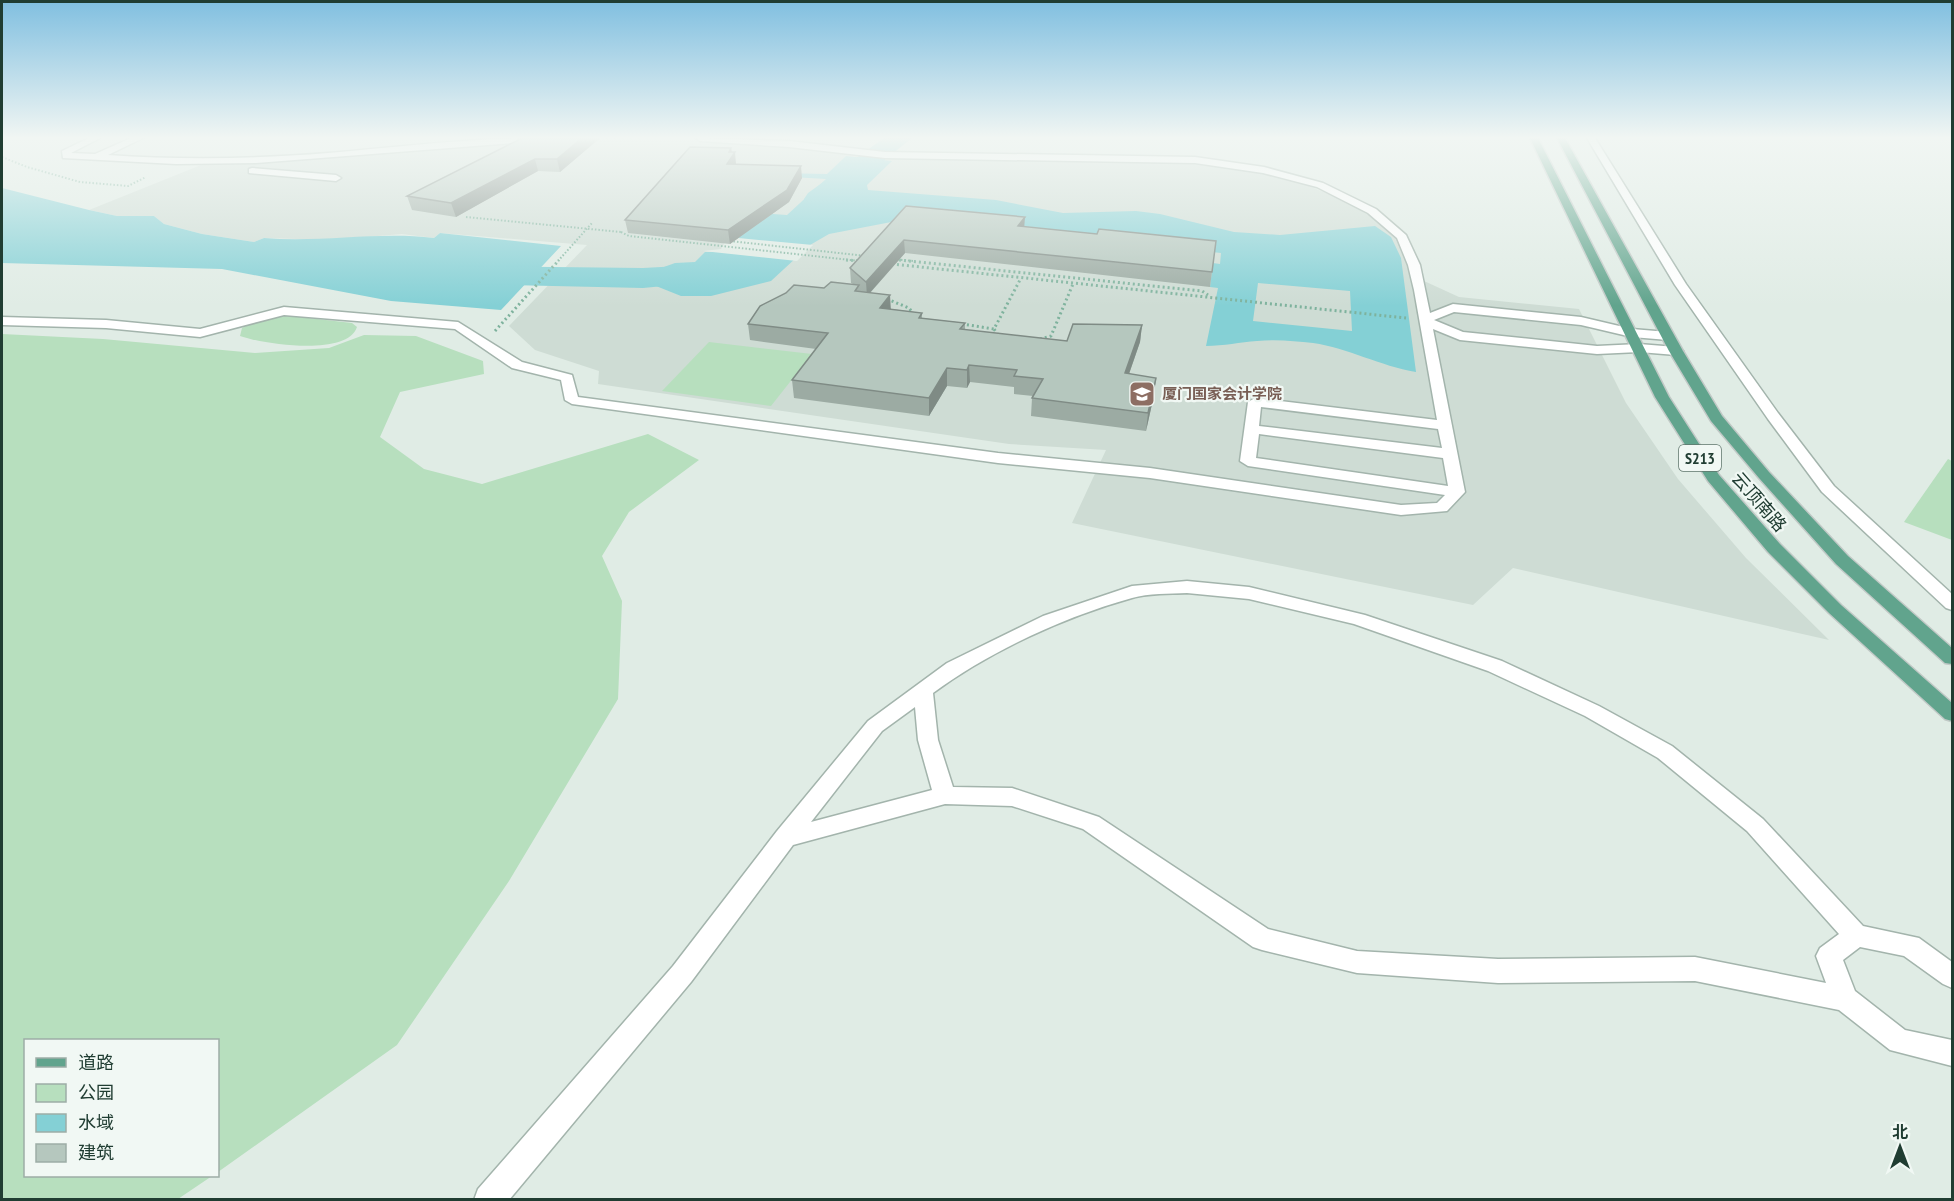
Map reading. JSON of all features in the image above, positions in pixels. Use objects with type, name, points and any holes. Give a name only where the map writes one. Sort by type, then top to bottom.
[{"type":"main road","name":"云顶南路","points":[[1572,194],[1662,397],[1713,478],[1773,548],[1835,609],[1953,714]]},
{"type":"main road","name":"云顶南路","points":[[1578,194],[1668,336],[1716,418],[1764,475],[1842,560],[1953,658]]},
{"type":"street","points":[[1337,194],[1372,211],[1402,237],[1414,265],[1457,492]]},
{"type":"street","points":[[1625,194],[1681,285],[1773,416],[1828,489],[1953,604]]},
{"type":"street","points":[[1425,320],[1453,309],[1581,321],[1632,333],[1668,336]]},
{"type":"street","points":[[2,321],[106,324],[200,333],[284,312],[458,326],[517,365],[567,378],[572,400],[998,458],[1150,473],[1401,510],[1442,508],[1457,492]]},
{"type":"street","points":[[1425,320],[1460,336],[1597,350],[1639,348],[1677,351]]},
{"type":"street","points":[[1445,425],[1255,402],[1248,461],[1457,492]]},
{"type":"street","points":[[1252,429],[1450,454]]},
{"type":"street","points":[[489,1200],[682,975],[785,838],[874,726],[954,668],[1050,620],[1132,592],[1187,587],[1249,593],[1359,619],[1495,666],[1592,711],[1665,752],[1755,825],[1856,935],[1910,946],[1953,976]]},
{"type":"street","points":[[923,690],[928,740],[945,795]]},
{"type":"street","points":[[785,838],[945,795],[1012,797],[1091,823],[1262,939],[1357,962],[1498,971],[1695,969],[1845,999],[1899,1041],[1953,1053]]},
{"type":"street","points":[[1845,999],[1829,956],[1856,935]]},
{"type":"path","points":[[466,217],[621,232],[633,231]]},
{"type":"path","points":[[504,321],[592,223]]},
{"type":"path","points":[[621,232],[629,236],[870,262]]},
{"type":"path","points":[[726,241],[868,256]]},
{"type":"path","points":[[892,259],[1202,291],[1209,296]]},
{"type":"path","points":[[893,264],[1425,320]]},
{"type":"path","points":[[994,329],[1021,278]]},
{"type":"path","points":[[1034,341],[1051,336],[1073,284]]},
{"type":"path","points":[[880,297],[909,308],[915,313],[916,319]]},
{"type":"path","points":[[951,323],[994,329],[1000,337]]},
{"type":"shaded area","name":"厦门国家会计学院","points":[[129,194],[1329,194],[1344,200],[1378,221],[1399,240],[1411,275],[1459,297],[1579,309],[1626,403],[1678,479],[1746,558],[1829,640],[1513,568],[1473,605],[1072,523],[1106,450],[1009,444],[598,384],[599,371],[535,350],[509,326],[587,245],[440,233],[434,238],[402,234],[330,240],[264,238],[254,242],[202,234],[164,224],[154,216],[117,216],[89,210]]},
{"type":"green space","points":[[275,316],[352,323],[357,327],[350,336],[338,342],[322,345],[284,345],[240,336],[242,328]]},
{"type":"green space","points":[[2,334],[103,339],[255,353],[329,348],[364,335],[416,336],[483,361],[484,374],[400,392],[380,437],[424,469],[482,484],[648,434],[699,460],[629,512],[602,556],[622,601],[618,699],[509,881],[397,1045],[219,1171],[219,1039],[24,1039],[24,1177],[211,1177],[178,1199],[2,1199]]},
{"type":"green space","points":[[709,342],[812,354],[771,406],[662,391]]},
{"type":"green space","points":[[1948,459],[1952,461],[1952,540],[1904,522]]},
{"type":"water","points":[[2,194],[26,194],[117,216],[154,216],[164,224],[202,234],[254,242],[264,238],[413,236],[434,238],[440,233],[561,246],[501,310],[391,301],[222,269],[2,263]]},
{"type":"water","points":[[810,194],[920,194],[996,200],[1063,213],[1136,211],[1160,214],[1234,232],[1280,235],[1375,226],[1391,237],[1401,258],[1416,372],[1313,343],[1271,340],[1206,346],[1218,288],[1210,287],[1213,263],[1220,264],[1221,253],[907,219],[829,234],[810,245],[771,281],[711,296],[681,296],[651,284],[647,273],[675,263],[695,262],[705,252],[722,252],[747,212],[787,215]],"holes":[[[1258,283],[1350,291],[1352,331],[1253,321]]]},
{"type":"pier","points":[[728,237],[813,245],[797,261],[703,251],[721,249]]},
{"type":"building","points":[[411,194],[468,194],[451,203],[407,196]]},
{"type":"building","points":[[648,194],[781,194],[728,230],[625,220]]},
{"type":"building","points":[[906,206],[1025,217],[1018,226],[1097,234],[1099,229],[1216,241],[1212,272],[904,240],[866,282],[850,268]]},
{"type":"building","points":[[831,282],[859,285],[855,291],[890,295],[880,308],[922,313],[919,318],[965,323],[960,329],[1067,341],[1073,324],[1142,325],[1125,373],[1156,378],[1148,413],[1032,398],[1043,379],[1014,376],[1017,370],[969,365],[967,370],[947,368],[929,398],[792,380],[828,333],[748,324],[760,306],[786,293],[794,285],[824,288]]},
{"type":"waterway","points":[[818,199],[825,194]]},
{"type":"waterway","points":[[464,275],[643,278],[716,273]]},
{"type":"place","name":"厦门国家会计学院","points":[[1142,394]]}]
